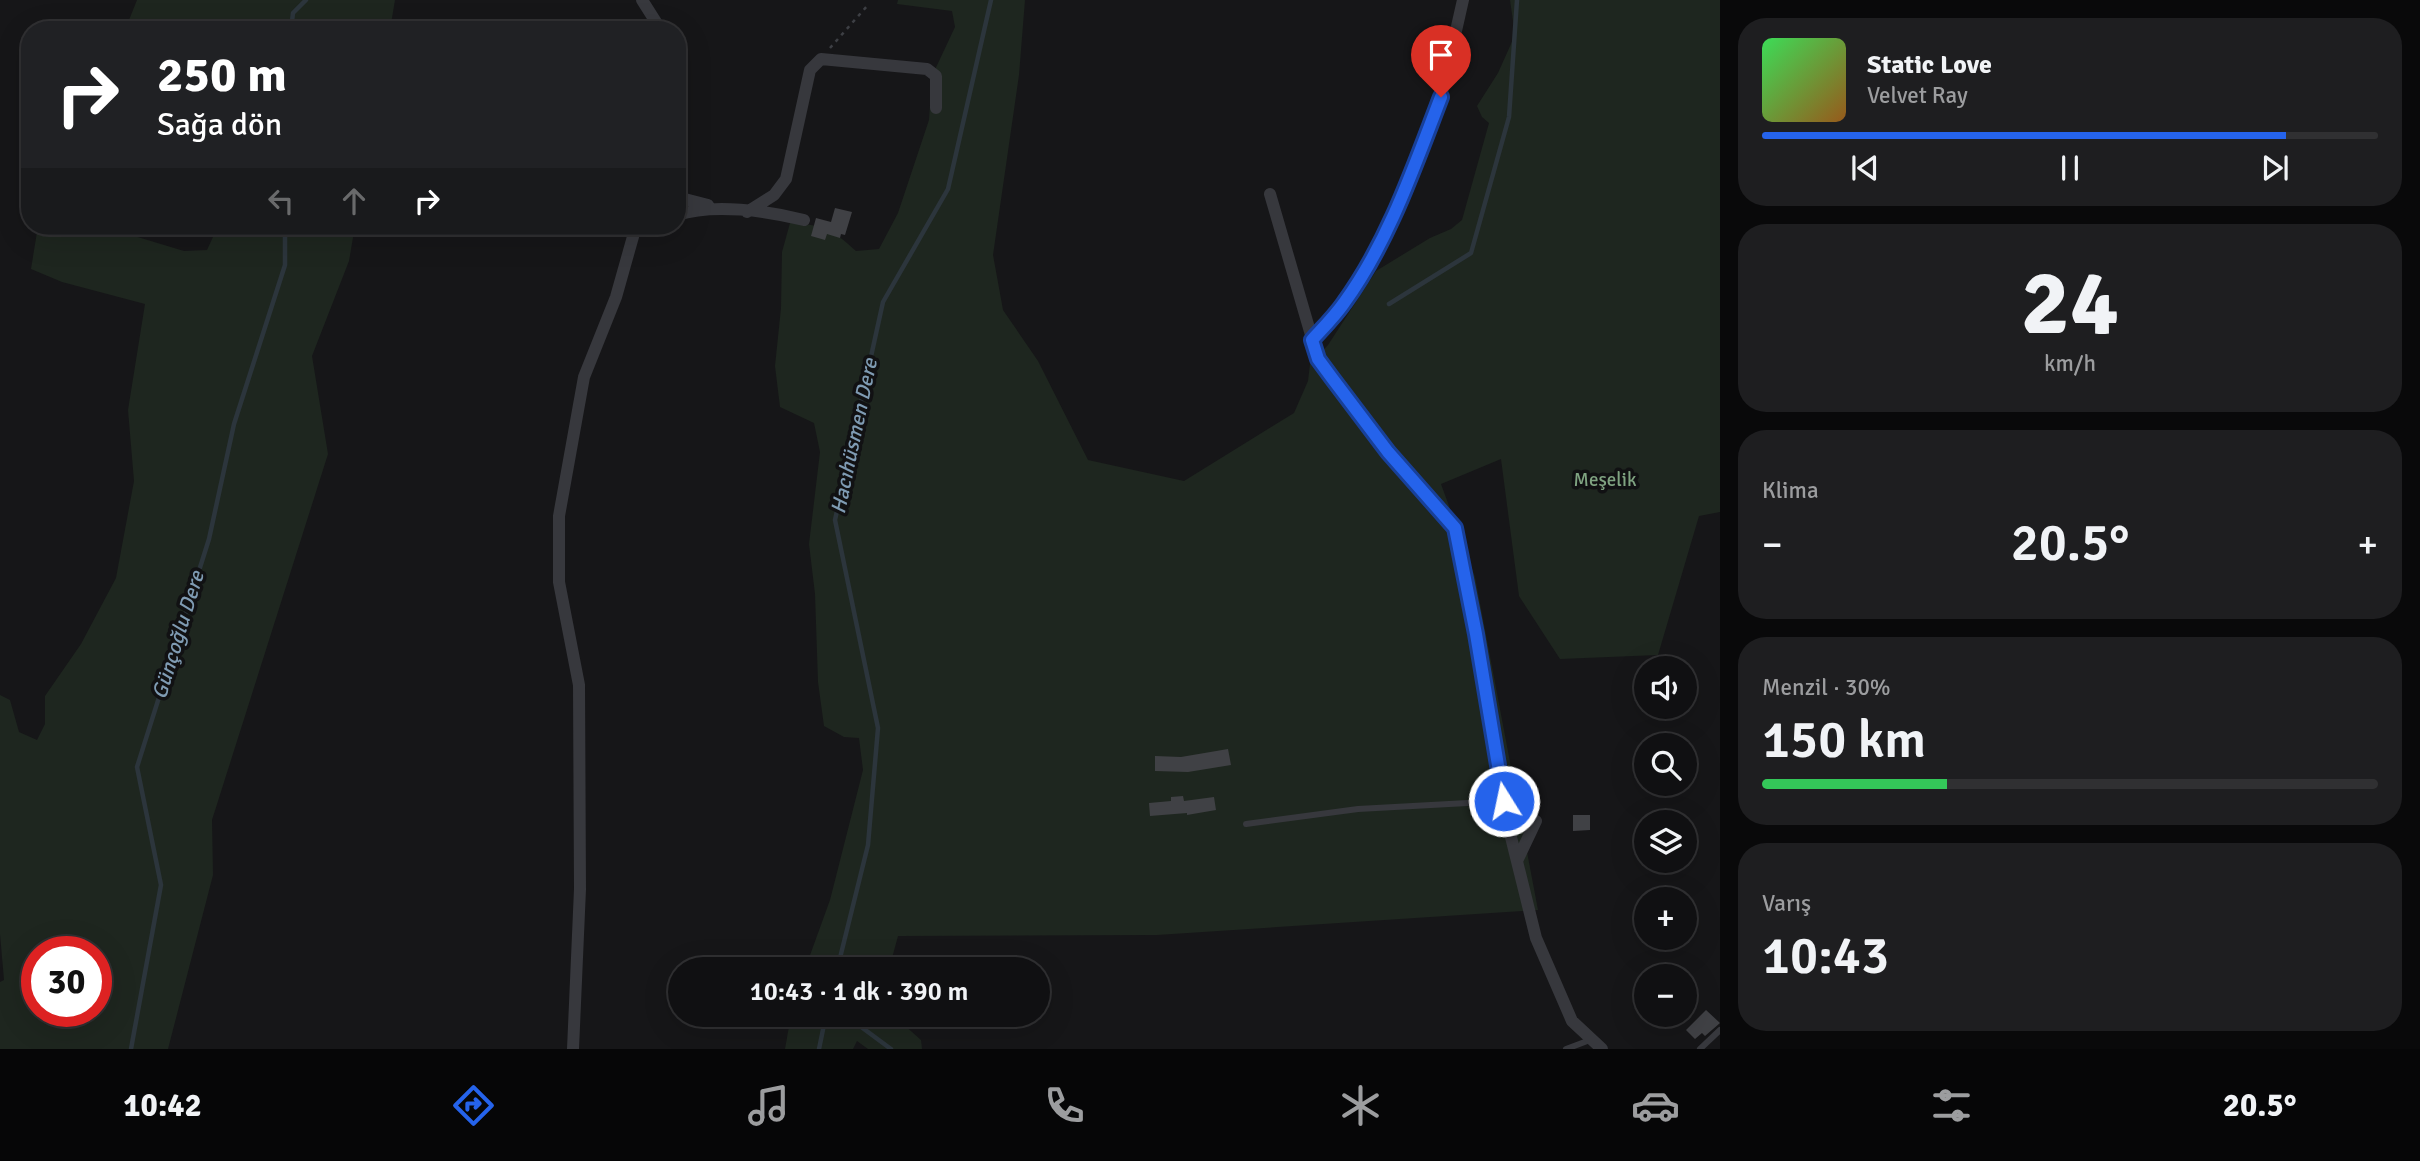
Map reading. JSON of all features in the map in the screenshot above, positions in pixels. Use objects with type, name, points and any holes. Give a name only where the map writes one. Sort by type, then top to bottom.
[{"type":"street","points":[[642,0],[656,21]]},
{"type":"street","points":[[1312,340],[1344,303],[1376,251],[1402,197],[1441,97],[1463,0]]},
{"type":"street","points":[[747,212],[774,195],[786,179],[810,70],[821,59],[927,69],[936,76],[936,108]]},
{"type":"street","points":[[1270,194],[1318,359],[1388,452],[1455,528],[1504,801],[1536,938],[1572,1021],[1602,1049]]},
{"type":"street","points":[[686,199],[722,209]]},
{"type":"street","points":[[686,211],[722,209],[780,214],[804,220]]},
{"type":"street","points":[[573,1049],[580,889],[579,685],[559,582],[559,516],[583,377],[616,297],[635,235]]},
{"type":"street","points":[[1517,861],[1536,821]]},
{"type":"lane","points":[[1245,824],[1358,809],[1504,801]]},
{"type":"lane","points":[[1700,1049],[1720,1030]]},
{"type":"lane","points":[[1566,1049],[1592,1040]]},
{"type":"path","points":[[821,59],[868,5]]},
{"type":"green space","points":[[137,0],[395,0],[392,21],[129,21]]},
{"type":"green space","name":"Meşelik","points":[[898,0],[1025,0],[1019,75],[993,255],[1003,310],[1038,361],[1088,460],[1184,481],[1294,413],[1308,381],[1310,364],[1328,345],[1376,271],[1430,238],[1451,229],[1462,220],[1489,123],[1482,117],[1477,106],[1498,73],[1515,35],[1510,0],[1720,0],[1720,512],[1699,516],[1658,655],[1560,659],[1519,596],[1501,459],[1441,484],[1475,577],[1538,910],[1157,935],[898,936],[892,957],[809,957],[830,900],[863,770],[859,738],[844,737],[824,726],[818,682],[815,594],[809,544],[820,452],[814,423],[780,407],[775,366],[781,308],[782,252],[790,223],[826,229],[856,251],[879,249],[898,213],[929,120],[932,76],[955,27],[952,11],[897,4]]},
{"type":"green space","points":[[37,235],[131,235],[184,251],[207,250],[214,235],[353,235],[349,261],[312,356],[328,454],[212,820],[213,875],[168,1049],[0,1049],[0,982],[4,980],[0,934],[0,695],[10,700],[19,732],[37,740],[45,724],[45,696],[81,644],[116,578],[134,481],[128,410],[145,304],[62,282],[31,269]]},
{"type":"green space","points":[[789,1027],[906,1027],[921,1040],[922,1049],[868,1049],[857,1041],[853,1049],[785,1049]]},
{"type":"building","points":[[835,208],[852,212],[845,235],[841,234],[840,238],[827,234],[825,240],[811,236],[816,218],[831,222]]},
{"type":"building","points":[[1228,749],[1231,765],[1188,772],[1155,771],[1155,756],[1181,757]]},
{"type":"building","points":[[1183,796],[1184,801],[1214,797],[1216,810],[1187,815],[1150,816],[1149,803],[1171,801],[1171,797]]},
{"type":"building","points":[[1573,815],[1590,815],[1590,830],[1573,831]]},
{"type":"building","points":[[1706,1010],[1720,1023],[1705,1036],[1702,1033],[1695,1039],[1686,1030],[1689,1027],[1697,1027],[1697,1019]]},
{"type":"waterway","name":"Günçoğlu Dere","points":[[292,21],[293,13],[306,0]]},
{"type":"waterway","name":"Hacıhüsmen Dere","points":[[840,957],[868,845],[878,728],[835,520],[883,302],[948,189],[991,0]]},
{"type":"waterway","points":[[1389,304],[1471,253],[1509,117],[1517,0]]},
{"type":"waterway","name":"Günçoğlu Dere","points":[[131,1049],[161,885],[137,767],[209,539],[234,424],[285,265],[285,235]]},
{"type":"waterway","points":[[819,1049],[824,1027]]},
{"type":"waterway","name":"Hacıhüsmen Dere","points":[[861,1027],[891,1049]]},
{"type":"route","points":[[1441,97],[1402,197],[1376,251],[1344,303],[1312,340],[1318,359],[1388,452],[1455,528],[1504,801]]}]
